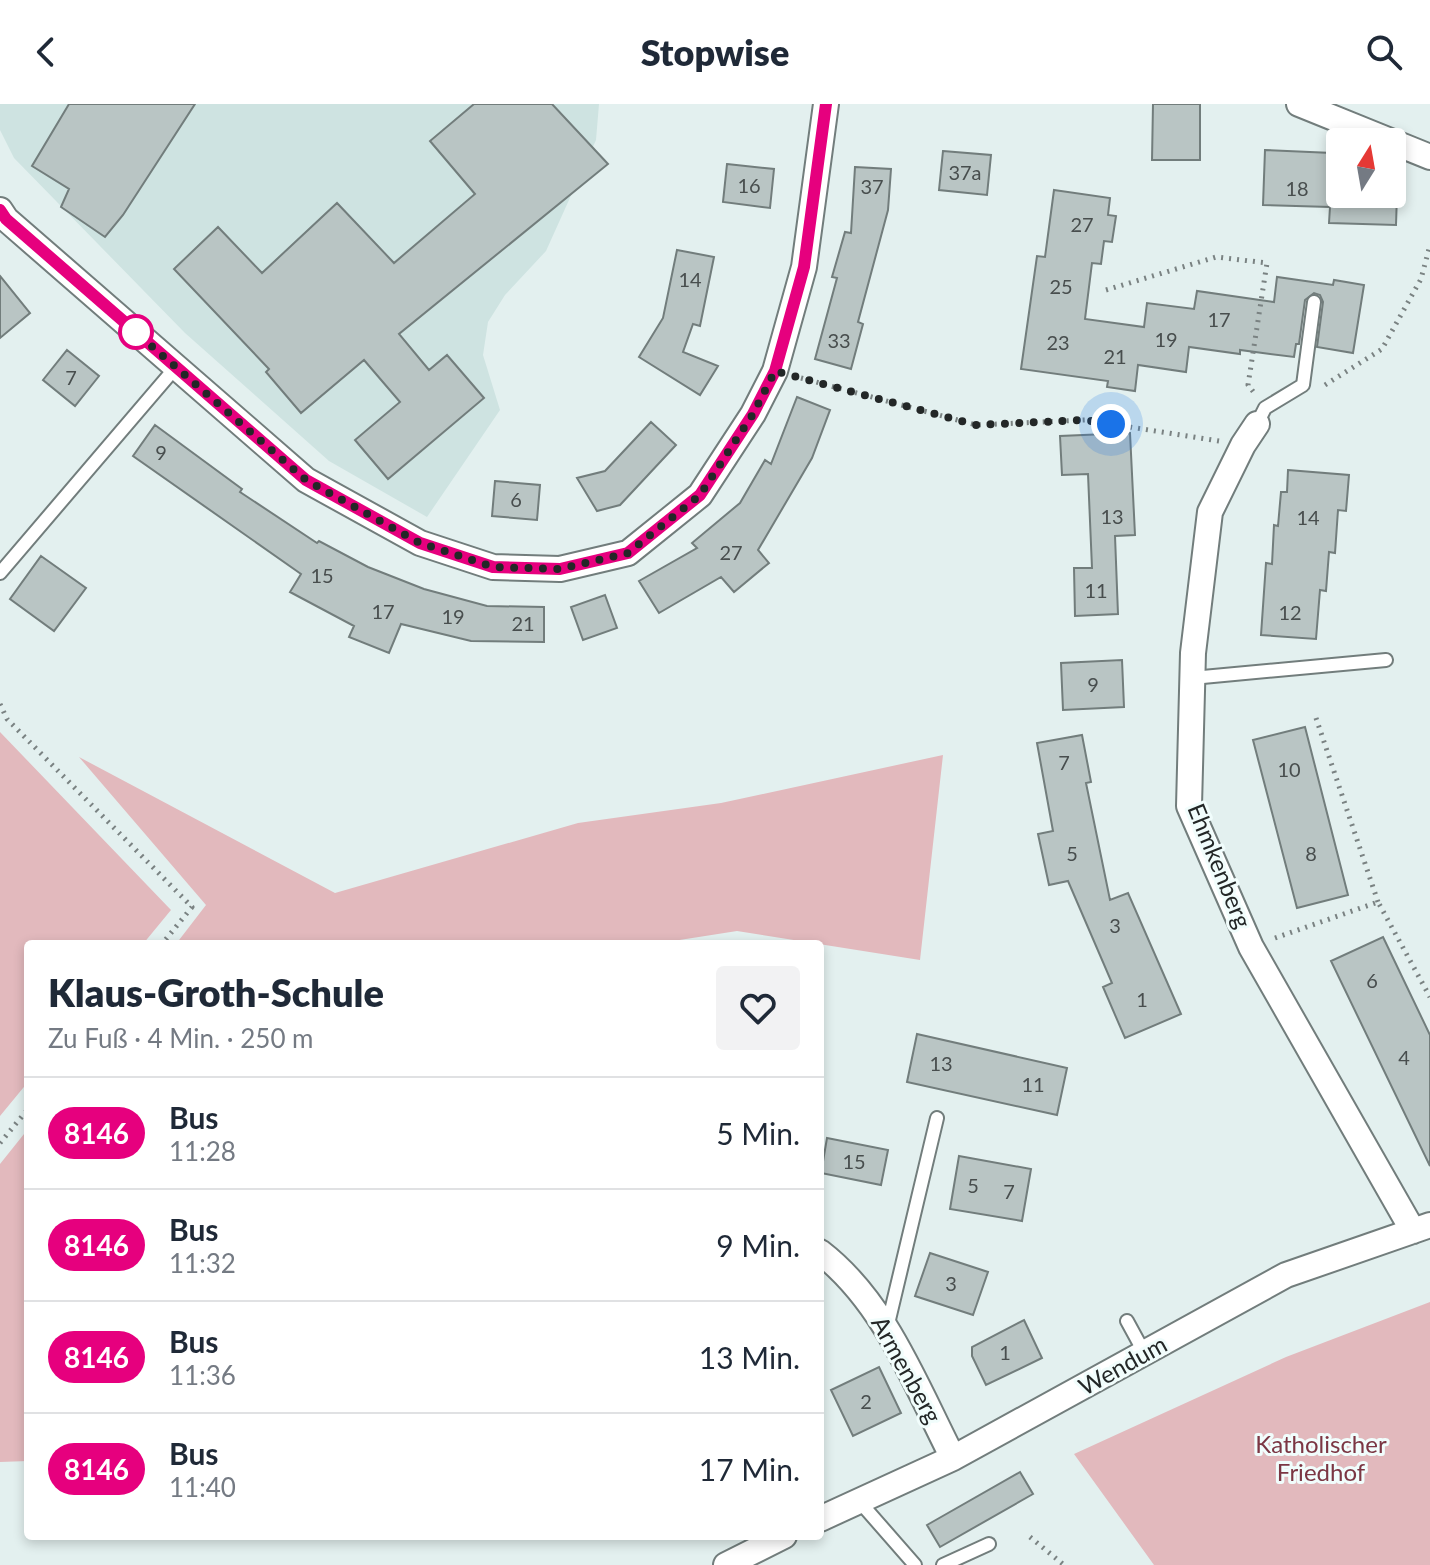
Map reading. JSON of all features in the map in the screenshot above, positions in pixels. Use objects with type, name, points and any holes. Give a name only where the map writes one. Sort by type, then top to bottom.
[{"type":"street","points":[[0,210],[17,229],[306,480],[420,543],[493,567],[560,569],[628,553],[700,495],[753,414],[775,371],[804,267],[826,104]]},
{"type":"street","points":[[1299,104],[1430,157]]},
{"type":"street","name":"Ehmkenberg","points":[[1261,416],[1210,512],[1193,653],[1189,806],[1251,947],[1421,1228]]},
{"type":"street","name":"Wendum","points":[[824,1517],[953,1458],[1286,1275],[1421,1228]]},
{"type":"street","name":"Armenberg","points":[[824,1255],[838,1266],[887,1328],[953,1458]]},
{"type":"street","points":[[726,1565],[776,1540]]},
{"type":"lane","points":[[1261,416],[1303,385],[1314,302]]},
{"type":"lane","points":[[0,573],[176,367]]},
{"type":"lane","points":[[1192,678],[1386,660]]},
{"type":"lane","points":[[887,1328],[937,1118]]},
{"type":"lane","points":[[1127,1321],[1145,1354]]},
{"type":"lane","points":[[859,1501],[915,1565]]},
{"type":"lane","points":[[943,1565],[989,1544]]},
{"type":"path","points":[[1316,391],[1382,349],[1421,279],[1430,245]]},
{"type":"path","points":[[1106,290],[1216,257],[1267,263],[1248,385],[1261,416]]},
{"type":"path","points":[[775,371],[976,425],[1085,420],[1243,445]]},
{"type":"path","points":[[0,704],[7,719],[192,907],[165,940]]},
{"type":"path","points":[[1316,718],[1378,902],[1430,997]]},
{"type":"path","points":[[1251,947],[1378,902]]},
{"type":"path","points":[[0,1143],[24,1114]]},
{"type":"path","points":[[1030,1537],[1064,1565]]},
{"type":"shaded area","points":[[0,104],[599,104],[596,140],[546,251],[505,295],[488,322],[483,355],[500,410],[427,517],[329,461],[185,333],[14,158],[0,130]]},
{"type":"green space","points":[[0,732],[171,910],[146,940],[24,940],[24,1087],[0,1116]]},
{"type":"green space","points":[[943,755],[920,960],[824,945],[824,940],[794,940],[737,931],[680,940],[179,940],[206,905],[79,757],[335,893],[578,823],[721,803]]},
{"type":"green space","points":[[24,1134],[24,1461],[0,1462],[0,1164]]},
{"type":"green space","name":"Katholischer Friedhof","points":[[1430,1302],[1430,1565],[1154,1565],[1074,1454],[1286,1357]]},
{"type":"building","points":[[69,104],[195,104],[123,215],[105,237],[61,207],[69,189],[32,166]]},
{"type":"building","points":[[474,104],[552,104],[608,164],[399,334],[429,370],[447,355],[484,398],[388,479],[355,440],[400,402],[364,360],[301,413],[266,372],[269,369],[174,269],[218,227],[262,273],[337,203],[394,263],[475,194],[430,141]]},
{"type":"building","points":[[1153,104],[1200,104],[1200,160],[1152,160]]},
{"type":"building","points":[[1265,150],[1326,153],[1326,207],[1263,205]]},
{"type":"building","points":[[943,151],[991,155],[987,195],[939,190]]},
{"type":"building","points":[[727,164],[774,169],[770,208],[723,202]]},
{"type":"building","points":[[855,167],[891,169],[888,210],[858,322],[863,324],[851,369],[815,359],[837,278],[832,277],[845,232],[851,233]]},
{"type":"building","points":[[1054,190],[1110,198],[1108,215],[1116,216],[1112,242],[1104,241],[1101,264],[1092,263],[1085,319],[1144,327],[1147,303],[1194,309],[1197,291],[1274,302],[1277,277],[1333,285],[1334,280],[1364,285],[1353,353],[1317,347],[1323,302],[1320,295],[1314,293],[1305,300],[1299,344],[1296,344],[1294,357],[1189,347],[1186,372],[1138,365],[1135,391],[1107,387],[1108,381],[1021,369],[1037,256],[1045,257]]},
{"type":"building","points":[[1330,208],[1397,208],[1396,225],[1329,223]]},
{"type":"building","points":[[677,250],[714,257],[700,326],[693,324],[683,352],[718,366],[700,395],[639,357],[663,318]]},
{"type":"building","points":[[0,276],[30,313],[0,338]]},
{"type":"building","points":[[67,350],[99,376],[75,406],[43,380]]},
{"type":"building","points":[[797,397],[830,410],[812,458],[758,550],[769,563],[734,592],[721,577],[659,613],[639,581],[697,548],[692,543],[740,503],[765,460],[771,464]]},
{"type":"building","points":[[651,422],[676,445],[620,505],[597,511],[577,478],[605,471]]},
{"type":"building","points":[[155,425],[242,489],[240,492],[317,543],[319,541],[368,567],[424,589],[487,606],[544,607],[544,642],[471,641],[401,624],[389,653],[349,637],[354,626],[290,592],[301,574],[133,456]]},
{"type":"building","points":[[1130,433],[1135,535],[1115,536],[1118,614],[1075,616],[1074,568],[1092,568],[1088,474],[1062,475],[1060,436]]},
{"type":"building","points":[[1288,470],[1349,475],[1346,511],[1338,510],[1335,553],[1329,552],[1326,591],[1320,590],[1316,639],[1261,635],[1266,563],[1272,564],[1274,525],[1278,526],[1281,492],[1287,492]]},
{"type":"building","points":[[495,481],[540,485],[537,520],[492,516]]},
{"type":"building","points":[[41,556],[86,588],[54,631],[10,599]]},
{"type":"building","points":[[605,595],[617,628],[583,640],[571,607]]},
{"type":"building","points":[[1122,660],[1124,707],[1063,710],[1061,663]]},
{"type":"building","points":[[1305,727],[1348,895],[1297,908],[1253,740]]},
{"type":"building","points":[[1082,735],[1091,782],[1086,783],[1110,900],[1128,893],[1181,1014],[1125,1038],[1103,987],[1112,983],[1068,881],[1049,885],[1038,834],[1053,831],[1037,743]]},
{"type":"building","points":[[1383,937],[1430,1035],[1430,1166],[1331,961]]},
{"type":"building","points":[[917,1034],[1067,1068],[1057,1115],[907,1082]]},
{"type":"building","points":[[827,1138],[888,1150],[881,1185],[824,1174]]},
{"type":"building","points":[[959,1156],[1031,1169],[1022,1221],[950,1209]]},
{"type":"building","points":[[930,1253],[988,1272],[973,1315],[915,1296]]},
{"type":"building","points":[[1024,1320],[1042,1358],[986,1385],[972,1356],[972,1347]]},
{"type":"building","points":[[879,1367],[901,1413],[853,1436],[831,1390]]},
{"type":"building","points":[[1020,1472],[1033,1494],[940,1547],[927,1525]]},
{"type":"bus line","name":"8146","points":[[0,210],[6,219],[306,480],[420,543],[493,567],[560,569],[628,553],[700,495],[753,414],[775,371],[804,267],[826,104]]},
{"type":"route","points":[[136,332],[133,330],[306,480],[420,543],[493,567],[560,569],[628,553],[700,495],[753,414],[775,371],[976,425],[1085,420],[1111,424]]}]
